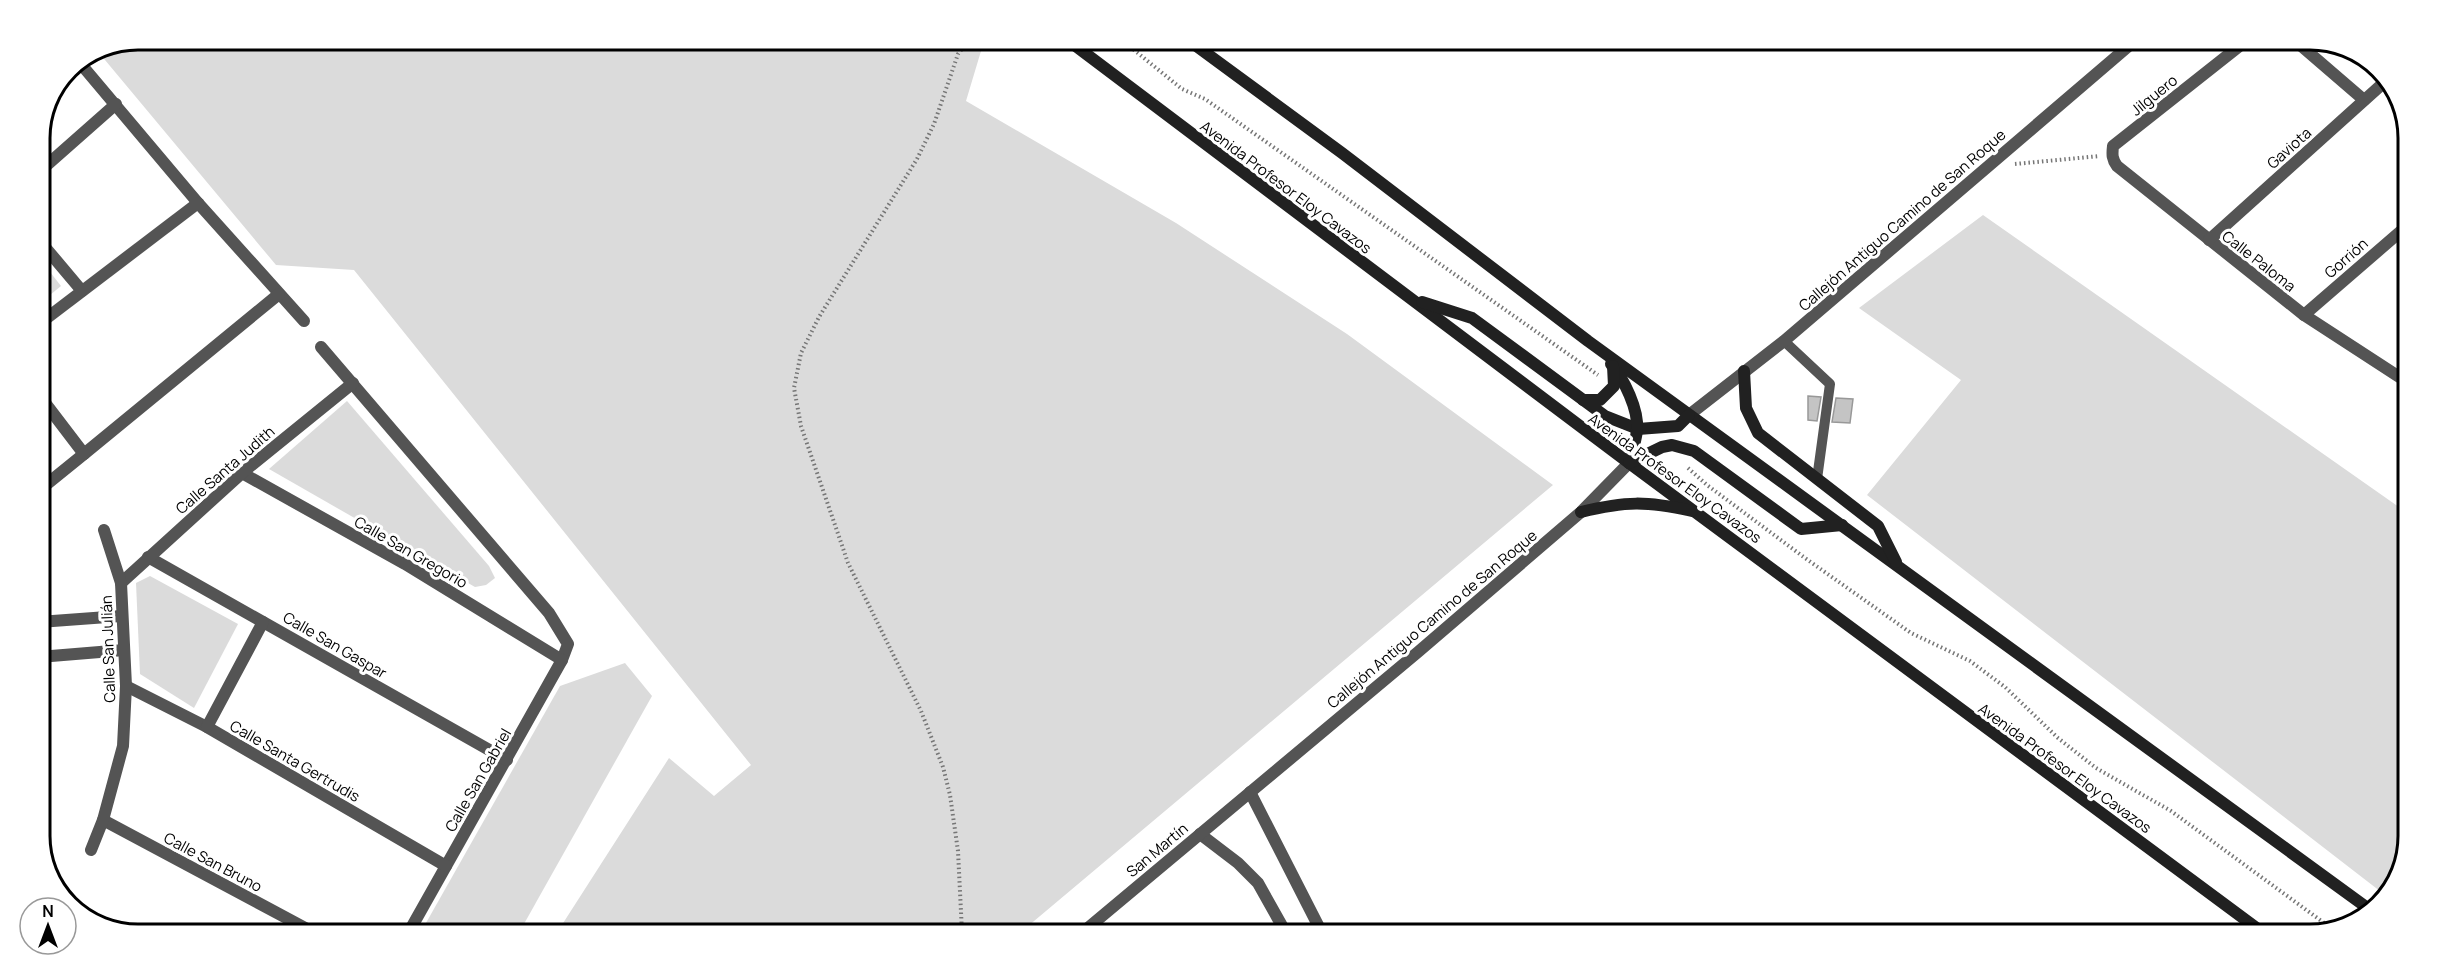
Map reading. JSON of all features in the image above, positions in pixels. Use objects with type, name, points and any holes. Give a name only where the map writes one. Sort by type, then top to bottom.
[{"type":"main road","name":"Avenida Profesor Eloy Cavazos","points":[[1081,50],[1629,463],[2251,924]]},
{"type":"main road","points":[[1202,50],[1342,153],[1598,349],[2364,906]]},
{"type":"main road","points":[[1412,299],[1472,318],[1605,416],[1638,429],[1678,426],[1689,415]]},
{"type":"main road","points":[[1598,349],[1623,378],[1635,411],[1638,429],[1629,463]]},
{"type":"main road","points":[[1583,400],[1600,400],[1614,386],[1613,366]]},
{"type":"main road","points":[[1744,371],[1746,408],[1758,433],[1878,526],[1898,566]]},
{"type":"main road","points":[[1629,463],[1647,453],[1672,445],[1694,451],[1800,529],[1842,525]]},
{"type":"main road","points":[[1581,512],[1620,502],[1659,504],[1697,513]]},
{"type":"street","name":"Callejón Antiguo Camino de San Roque","points":[[1689,415],[1784,341],[2124,50]]},
{"type":"street","name":"Jilguero","points":[[2113,151],[2235,50]]},
{"type":"street","points":[[2306,50],[2364,99]]},
{"type":"street","points":[[84,67],[198,203],[304,321]]},
{"type":"street","name":"Gaviota","points":[[2209,240],[2381,85]]},
{"type":"street","points":[[50,162],[116,104]]},
{"type":"street","name":"Calle Paloma","points":[[2113,151],[2117,166],[2209,240],[2304,315],[2398,376]]},
{"type":"street","points":[[50,316],[198,203]]},
{"type":"street","name":"Gorrión","points":[[2304,315],[2398,234]]},
{"type":"street","points":[[50,253],[82,291]]},
{"type":"street","points":[[50,482],[279,294]]},
{"type":"street","points":[[321,347],[352,383]]},
{"type":"street","name":"Calle Santa Judith","points":[[121,583],[242,473],[352,383]]},
{"type":"street","name":"Calle San Gabriel","points":[[352,383],[549,613],[568,644],[562,660],[507,760],[413,924]]},
{"type":"street","points":[[50,409],[84,454]]},
{"type":"street","name":"Callejón Antiguo Camino de San Roque","points":[[1250,792],[1581,512],[1629,463]]},
{"type":"street","name":"Calle San Gregorio","points":[[242,473],[405,564],[562,660]]},
{"type":"street","name":"Calle San Julián","points":[[92,850],[103,820],[123,746],[126,686],[121,583],[104,530]]},
{"type":"street","name":"Calle San Gaspar","points":[[148,557],[507,760]]},
{"type":"street","points":[[50,621],[121,616]]},
{"type":"street","points":[[207,727],[263,622]]},
{"type":"street","points":[[50,656],[124,650]]},
{"type":"street","name":"Calle Santa Gertrudis","points":[[126,686],[207,727],[446,866]]},
{"type":"street","points":[[1250,792],[1317,924]]},
{"type":"street","name":"San Martín","points":[[1093,924],[1250,792]]},
{"type":"street","name":"Calle San Bruno","points":[[103,820],[298,924]]},
{"type":"street","points":[[1200,834],[1238,863],[1258,883],[1281,924]]},
{"type":"lane","points":[[1784,341],[1830,384],[1817,479]]},
{"type":"path","points":[[961,50],[934,124],[917,159],[819,317],[801,353],[794,388],[801,426],[848,563],[921,711],[943,767],[950,795],[958,851],[962,924]]},
{"type":"path","points":[[1134,50],[1182,89],[1205,99],[1614,386]]},
{"type":"path","points":[[1987,166],[2113,151]]},
{"type":"path","points":[[1672,445],[1685,465],[1707,485],[1805,558],[1911,633],[1970,661],[2005,687],[2058,738],[2096,768],[2171,812],[2325,923]]},
{"type":"shaded area","points":[[137,50],[981,50],[966,101],[1176,223],[1347,334],[1553,485],[1031,924],[562,924],[669,758],[714,796],[751,765],[354,270],[276,265],[102,57],[120,51]]},
{"type":"shaded area","points":[[1983,215],[2398,506],[2398,837],[2394,865],[2380,891],[1867,495],[1961,380],[1859,308]]},
{"type":"shaded area","points":[[50,272],[61,286],[50,295]]},
{"type":"shaded area","points":[[347,401],[489,566],[495,578],[486,585],[475,587],[269,469]]},
{"type":"shaded area","points":[[150,576],[238,624],[194,708],[140,674],[136,583]]},
{"type":"shaded area","points":[[625,663],[652,696],[524,924],[425,924],[560,686]]},
{"type":"building","points":[[1808,396],[1821,397],[1817,421],[1808,420]]},
{"type":"building","points":[[1836,398],[1853,399],[1850,423],[1832,422]]}]
